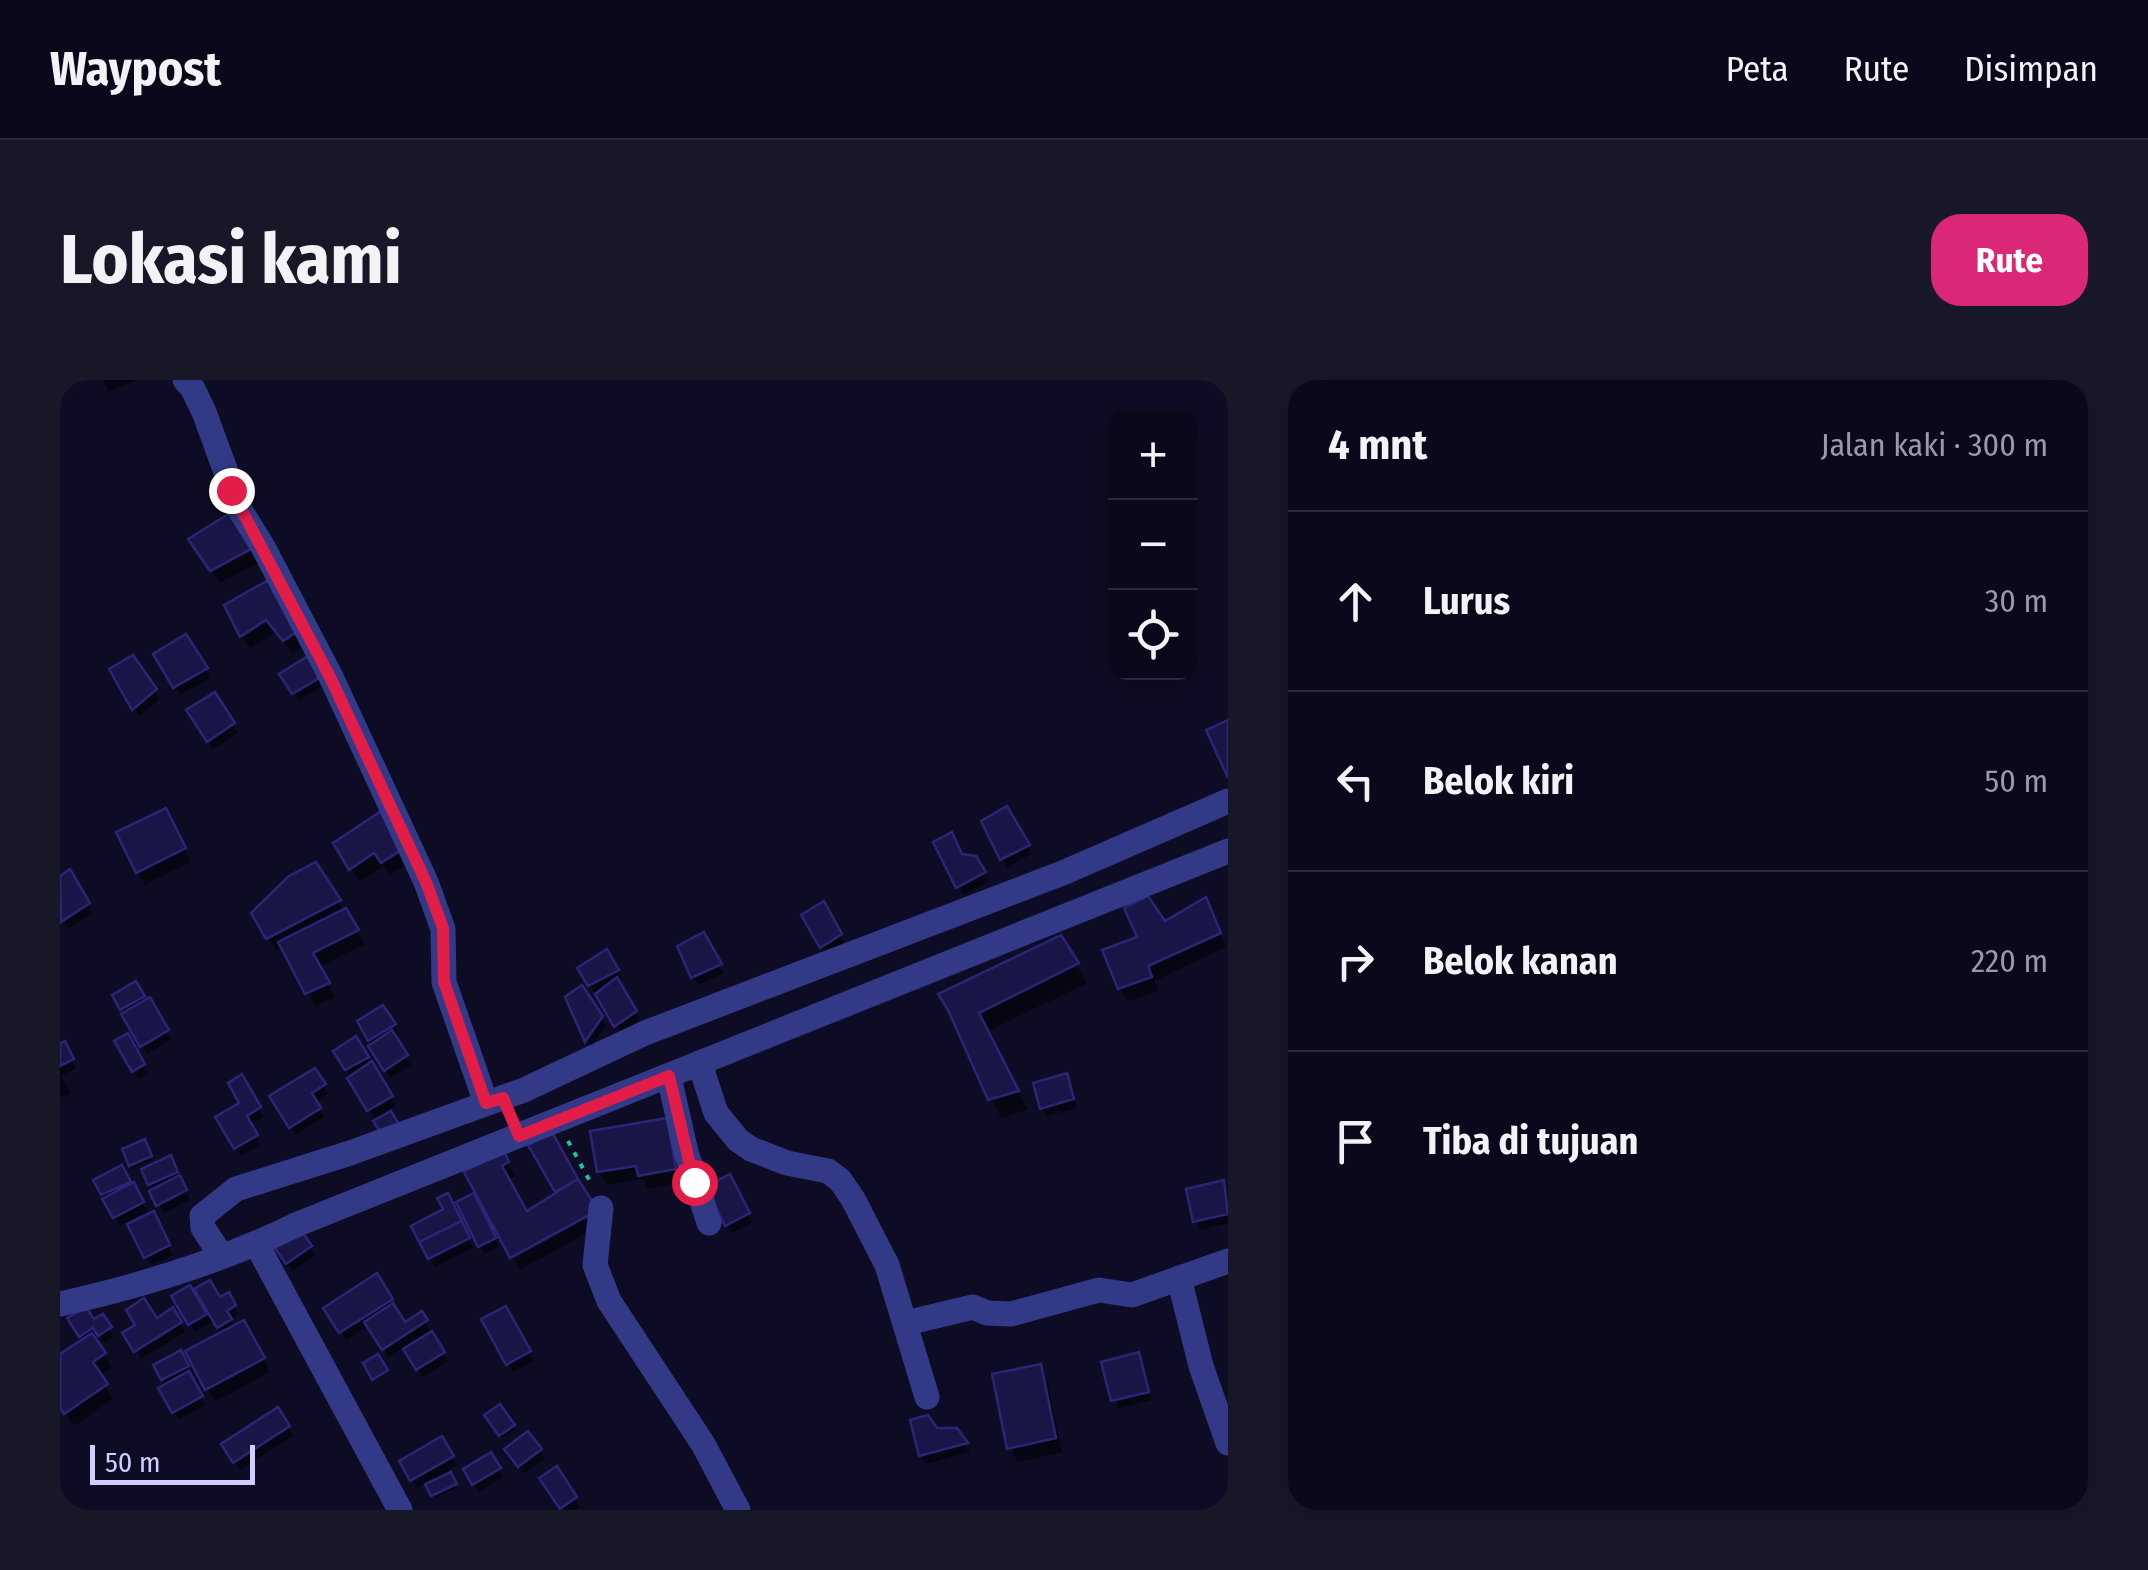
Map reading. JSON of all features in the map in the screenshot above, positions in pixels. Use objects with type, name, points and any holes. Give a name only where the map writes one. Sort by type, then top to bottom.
[{"type":"street","points":[[185,380],[204,412],[240,510],[330,677],[426,882],[443,928],[444,982],[498,1101],[518,1134]]},
{"type":"street","points":[[221,1255],[203,1228],[202,1216],[236,1189],[498,1101],[645,1034],[1065,872],[1228,800]]},
{"type":"street","points":[[60,1304],[128,1289],[256,1245],[518,1134],[1228,851]]},
{"type":"street","points":[[700,1064],[716,1113],[738,1140],[787,1163],[828,1171],[840,1180],[887,1265],[926,1397]]},
{"type":"street","points":[[669,1076],[686,1152],[709,1222]]},
{"type":"street","points":[[601,1208],[596,1265],[609,1301],[703,1444],[738,1510]]},
{"type":"street","points":[[256,1245],[400,1510]]},
{"type":"street","points":[[906,1323],[972,1307],[987,1313],[1011,1314],[1099,1290],[1132,1295],[1228,1261]]},
{"type":"street","points":[[1179,1278],[1201,1366],[1228,1443]]},
{"type":"path","points":[[557,1121],[601,1208]]},
{"type":"building","points":[[235,510],[257,546],[210,571],[188,539]]},
{"type":"building","points":[[272,578],[298,631],[283,641],[266,620],[240,637],[224,605]]},
{"type":"building","points":[[186,634],[208,668],[173,688],[153,654]]},
{"type":"building","points":[[133,655],[157,689],[132,710],[109,669]]},
{"type":"building","points":[[308,656],[321,677],[292,694],[279,674]]},
{"type":"building","points":[[215,692],[235,723],[207,742],[186,710]]},
{"type":"building","points":[[1228,720],[1228,778],[1206,730]]},
{"type":"building","points":[[1007,806],[1030,845],[1000,860],[981,821]]},
{"type":"building","points":[[166,808],[186,848],[136,873],[116,832]]},
{"type":"building","points":[[386,808],[401,850],[381,863],[374,853],[349,870],[333,843]]},
{"type":"building","points":[[952,832],[962,854],[976,856],[986,872],[956,888],[933,842]]},
{"type":"building","points":[[316,862],[341,900],[266,939],[251,913],[289,876]]},
{"type":"building","points":[[70,869],[90,903],[61,922],[60,876]]},
{"type":"building","points":[[1148,896],[1165,921],[1206,897],[1221,933],[1148,966],[1152,977],[1118,989],[1102,950],[1137,937],[1124,908]]},
{"type":"building","points":[[824,901],[842,934],[820,948],[801,915]]},
{"type":"building","points":[[346,908],[359,930],[313,953],[330,983],[305,994],[278,942]]},
{"type":"building","points":[[704,932],[722,964],[691,978],[677,946]]},
{"type":"building","points":[[1061,935],[1079,963],[979,1013],[1019,1091],[988,1100],[938,994]]},
{"type":"building","points":[[607,949],[619,970],[588,986],[577,968]]},
{"type":"building","points":[[617,977],[637,1011],[614,1027],[595,994]]},
{"type":"building","points":[[136,981],[145,996],[120,1010],[112,995]]},
{"type":"building","points":[[582,985],[603,1016],[585,1042],[565,997]]},
{"type":"building","points":[[150,997],[169,1030],[140,1047],[121,1014]]},
{"type":"building","points":[[383,1005],[396,1024],[368,1041],[357,1021]]},
{"type":"building","points":[[392,1030],[408,1055],[384,1071],[368,1046]]},
{"type":"building","points":[[128,1033],[145,1064],[132,1072],[114,1041]]},
{"type":"building","points":[[356,1036],[369,1057],[345,1070],[333,1051]]},
{"type":"building","points":[[65,1041],[74,1059],[60,1066],[60,1043]]},
{"type":"building","points":[[372,1061],[393,1096],[367,1111],[347,1078]]},
{"type":"building","points":[[315,1068],[326,1084],[312,1093],[321,1108],[289,1128],[269,1096]]},
{"type":"building","points":[[1067,1073],[1074,1099],[1040,1109],[1033,1083]]},
{"type":"building","points":[[242,1074],[261,1107],[247,1116],[258,1135],[234,1149],[215,1117],[239,1103],[228,1083]]},
{"type":"building","points":[[391,1111],[400,1126],[384,1138],[373,1121]]},
{"type":"building","points":[[667,1118],[676,1169],[638,1176],[636,1166],[597,1172],[590,1131]]},
{"type":"building","points":[[552,1132],[578,1179],[555,1192],[528,1145]]},
{"type":"building","points":[[145,1139],[152,1156],[129,1166],[122,1149]]},
{"type":"building","points":[[504,1151],[509,1162],[502,1166],[527,1211],[578,1179],[598,1210],[510,1258],[464,1172]]},
{"type":"building","points":[[171,1155],[178,1172],[148,1185],[141,1169]]},
{"type":"building","points":[[122,1165],[131,1182],[101,1195],[93,1180]]},
{"type":"building","points":[[730,1174],[750,1213],[725,1226],[705,1187]]},
{"type":"building","points":[[180,1175],[187,1190],[156,1206],[149,1191]]},
{"type":"building","points":[[1224,1180],[1228,1214],[1193,1222],[1186,1189]]},
{"type":"building","points":[[134,1182],[144,1202],[113,1218],[102,1199]]},
{"type":"building","points":[[448,1193],[462,1221],[419,1242],[411,1226],[443,1209],[437,1198]]},
{"type":"building","points":[[474,1193],[496,1238],[478,1247],[456,1202]]},
{"type":"building","points":[[154,1211],[170,1245],[144,1258],[127,1224]]},
{"type":"building","points":[[462,1221],[470,1238],[428,1259],[419,1242]]},
{"type":"building","points":[[298,1226],[312,1246],[286,1264],[272,1244]]},
{"type":"building","points":[[377,1273],[393,1299],[339,1333],[323,1308]]},
{"type":"building","points":[[210,1280],[220,1297],[229,1292],[236,1305],[227,1311],[232,1319],[217,1328],[194,1289]]},
{"type":"building","points":[[190,1285],[207,1314],[188,1325],[171,1296]]},
{"type":"building","points":[[144,1298],[157,1318],[173,1307],[182,1322],[134,1352],[122,1333],[135,1325],[126,1310]]},
{"type":"building","points":[[393,1303],[405,1322],[422,1311],[428,1320],[382,1350],[364,1322]]},
{"type":"building","points":[[506,1306],[531,1351],[506,1365],[481,1319]]},
{"type":"building","points":[[86,1307],[94,1319],[103,1314],[112,1327],[98,1336],[93,1328],[79,1337],[67,1318]]},
{"type":"building","points":[[244,1320],[265,1358],[205,1390],[185,1351]]},
{"type":"building","points":[[432,1331],[445,1352],[416,1370],[403,1349]]},
{"type":"building","points":[[92,1333],[106,1353],[93,1362],[108,1384],[64,1414],[60,1408],[60,1354]]},
{"type":"building","points":[[181,1350],[189,1366],[161,1380],[153,1365]]},
{"type":"building","points":[[1139,1352],[1149,1392],[1111,1401],[1101,1362]]},
{"type":"building","points":[[378,1354],[388,1370],[372,1380],[363,1363]]},
{"type":"building","points":[[1041,1364],[1056,1438],[1007,1449],[992,1374]]},
{"type":"building","points":[[189,1371],[203,1396],[172,1413],[158,1388]]},
{"type":"building","points":[[500,1404],[515,1425],[499,1436],[484,1415]]},
{"type":"building","points":[[278,1407],[290,1426],[233,1463],[221,1444]]},
{"type":"building","points":[[928,1415],[937,1428],[957,1428],[968,1443],[919,1456],[910,1420]]},
{"type":"building","points":[[528,1431],[542,1449],[518,1467],[504,1449]]},
{"type":"building","points":[[442,1436],[454,1456],[410,1481],[399,1461]]},
{"type":"building","points":[[491,1452],[501,1468],[472,1485],[463,1469]]},
{"type":"building","points":[[557,1466],[577,1497],[560,1509],[539,1478]]},
{"type":"building","points":[[451,1472],[457,1484],[431,1496],[425,1484]]},
{"type":"route","points":[[231,490],[330,677],[426,882],[443,928],[444,982],[486,1103],[503,1098],[519,1136],[669,1076],[694,1182]]}]
